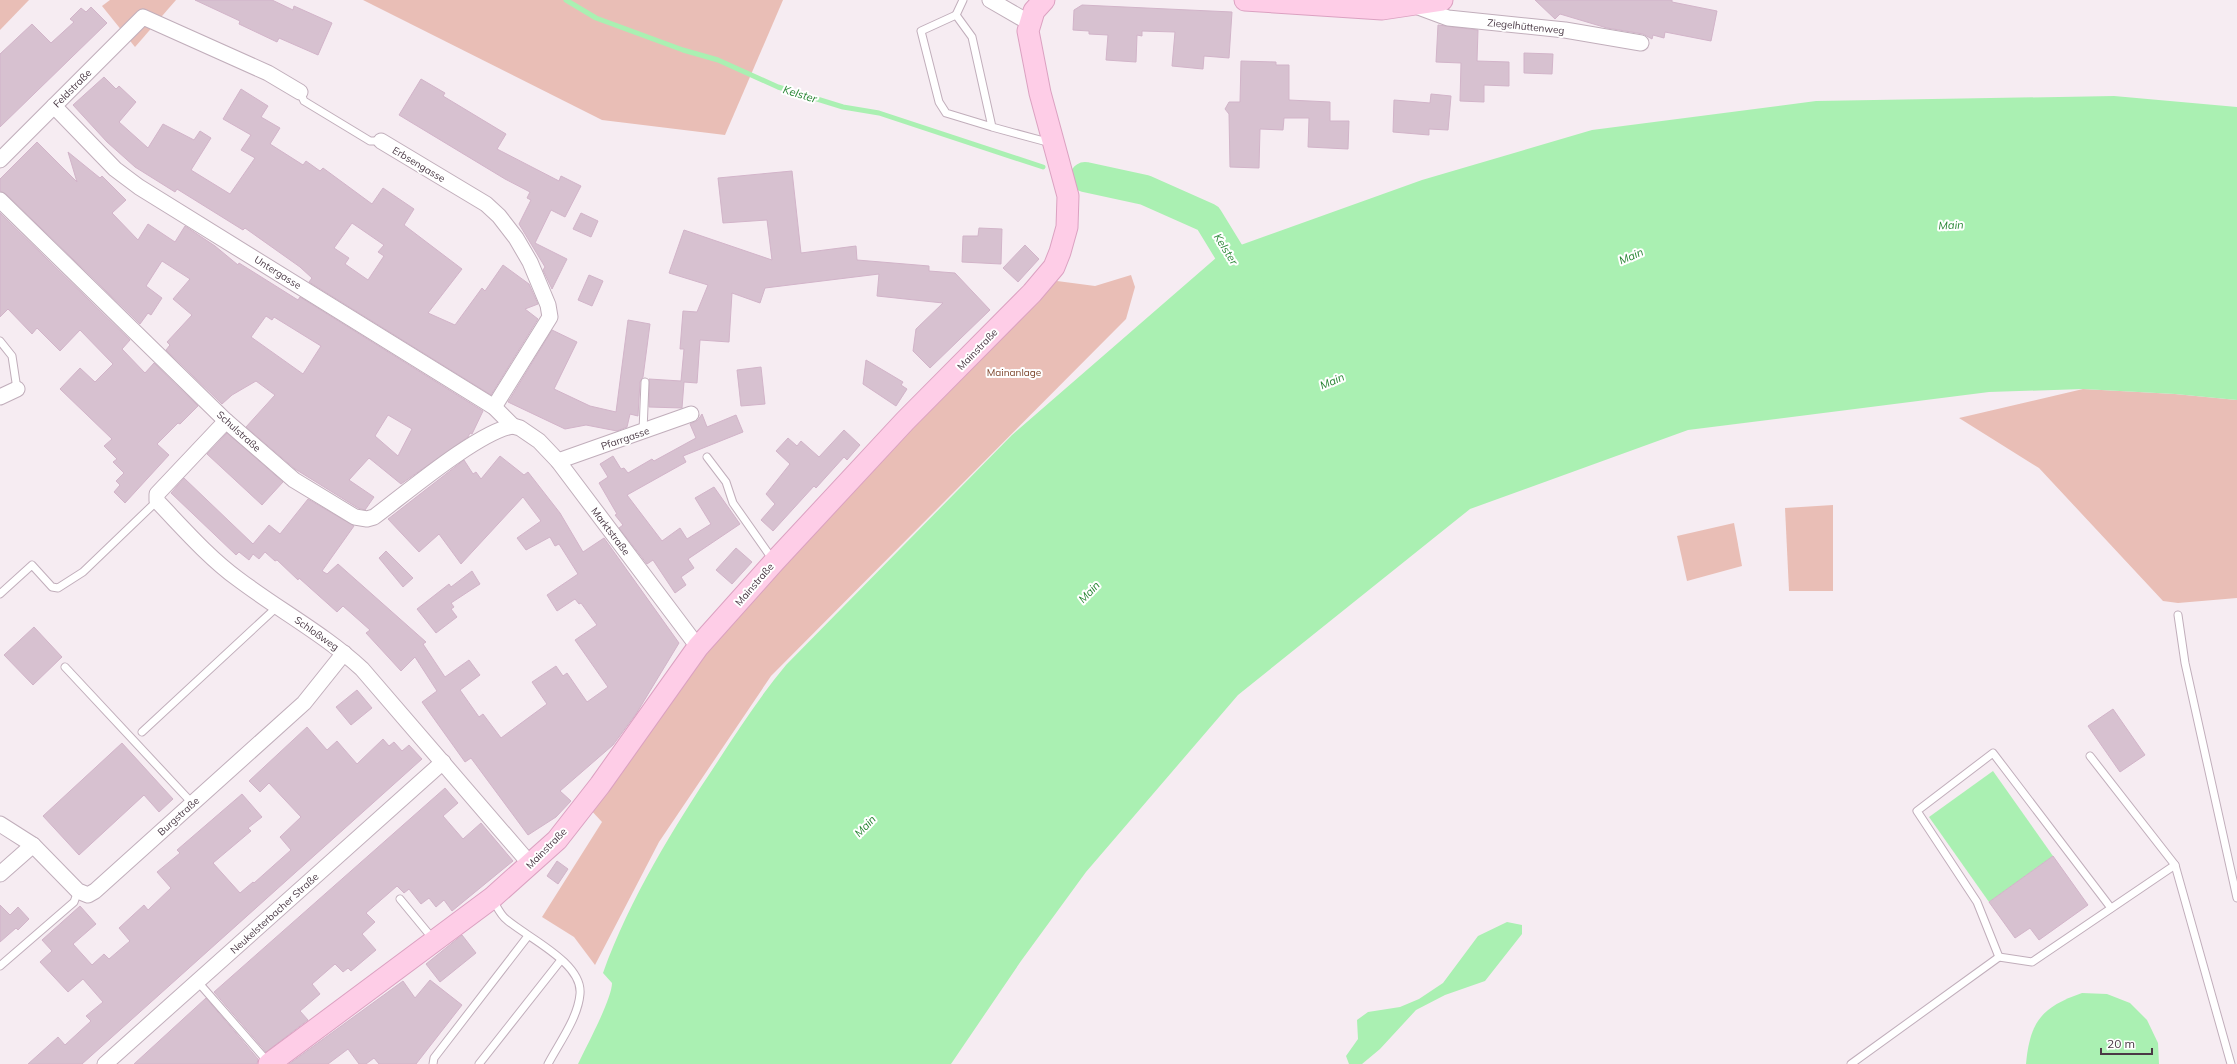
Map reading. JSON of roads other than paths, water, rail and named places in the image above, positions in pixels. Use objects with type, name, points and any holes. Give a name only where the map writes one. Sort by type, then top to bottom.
[{"type":"street","points":[[990,0],[1030,23],[1034,11],[1044,0]]},
{"type":"street","points":[[1245,0],[1382,9],[1442,0]]},
{"type":"street","name":"Ziegelhüttenweg","points":[[1412,4],[1448,18],[1565,30],[1641,43]]},
{"type":"street","name":"Erbsengasse","points":[[143,17],[268,73],[300,92]]},
{"type":"street","name":"Feldstraße","points":[[0,160],[143,17]]},
{"type":"street","name":"Mainstraße","points":[[269,1064],[492,898],[531,865],[557,840],[600,785],[698,648],[774,562],[905,421],[1032,292],[1054,267],[1067,227],[1068,196],[1053,143],[1029,39],[1028,31],[1030,23]]},
{"type":"street","name":"Untergasse","points":[[54,106],[115,169],[139,187],[494,407],[513,426]]},
{"type":"street","name":"Erbsengasse","points":[[381,141],[486,204],[508,227],[530,262],[548,305],[550,317],[494,407]]},
{"type":"street","name":"Schulstraße","points":[[0,200],[226,422],[294,480],[355,517],[367,519],[374,517],[486,436],[505,427],[513,426]]},
{"type":"street","points":[[0,397],[17,389]]},
{"type":"street","name":"Pfarrgasse","points":[[558,461],[691,414]]},
{"type":"street","points":[[157,501],[157,494],[226,422]]},
{"type":"street","name":"Marktstraße","points":[[513,426],[520,428],[539,440],[558,461],[698,648]]},
{"type":"street","name":"Schloßweg","points":[[157,501],[212,557],[238,580],[278,606],[344,653],[362,668],[531,865]]},
{"type":"street","name":"Burgstraße","points":[[78,891],[88,895],[94,891],[192,804],[304,703],[344,653]]},
{"type":"street","name":"Neukelsterbacher Straße","points":[[105,1064],[443,762]]},
{"type":"street","points":[[0,824],[33,845],[78,891]]},
{"type":"street","points":[[0,874],[33,845]]},
{"type":"lane","points":[[964,0],[956,15],[921,32],[939,102],[946,113],[1053,143]]},
{"type":"lane","points":[[956,15],[972,37],[992,127]]},
{"type":"lane","name":"Erbsengasse","points":[[300,92],[304,101],[370,141],[381,141]]},
{"type":"lane","points":[[0,341],[12,356],[17,389]]},
{"type":"lane","points":[[643,431],[645,382]]},
{"type":"lane","points":[[707,457],[726,482],[733,503],[774,562]]},
{"type":"lane","points":[[0,594],[32,565],[54,589],[58,588],[83,572],[157,501]]},
{"type":"lane","points":[[142,732],[278,606]]},
{"type":"lane","points":[[2178,615],[2185,663],[2237,898]]},
{"type":"lane","points":[[65,667],[192,804]]},
{"type":"lane","points":[[1999,957],[1977,902],[1917,812],[1994,753],[2111,908]]},
{"type":"lane","points":[[2090,756],[2175,865],[2231,1064]]},
{"type":"lane","points":[[1851,1064],[1999,957],[2032,962],[2175,865]]},
{"type":"lane","points":[[0,966],[74,902],[78,891]]},
{"type":"lane","points":[[492,898],[506,920],[561,960],[571,969],[578,981],[580,994],[574,1014],[548,1064]]},
{"type":"lane","points":[[400,899],[435,940]]},
{"type":"lane","points":[[433,1064],[434,1058],[528,936]]},
{"type":"lane","points":[[479,1064],[561,960]]},
{"type":"lane","points":[[198,982],[269,1064]]},
{"type":"water","name":"Main","points":[[2114,96],[2237,107],[2237,400],[2175,394],[2083,389],[1989,392],[1688,430],[1470,509],[1238,695],[1086,872],[1021,961],[951,1064],[578,1064],[608,1000],[611,990],[612,983],[603,973],[626,918],[640,890],[669,837],[751,712],[777,676],[786,665],[1012,435],[1224,251],[1422,180],[1592,130],[1816,101]]},
{"type":"water","points":[[1993,771],[2053,856],[1989,902],[1929,817]]},
{"type":"water","points":[[1507,922],[1522,925],[1522,934],[1485,981],[1445,995],[1416,1010],[1380,1049],[1362,1064],[1349,1064],[1346,1056],[1358,1039],[1357,1020],[1368,1012],[1400,1007],[1419,999],[1443,983],[1478,936]]},
{"type":"water","points":[[2082,993],[2107,994],[2130,1003],[2147,1020],[2158,1043],[2159,1064],[2026,1064],[2031,1037],[2040,1018],[2057,1004]]},
{"type":"waterway","name":"Kelster","points":[[566,0],[596,18],[683,50],[718,60],[778,87],[843,107],[879,113],[1043,167]]},
{"type":"waterway","name":"Kelster","points":[[1085,177],[1145,190],[1208,218],[1249,285]]},
{"type":"park label","name":"Mainanlage","points":[[1014,372]]}]
